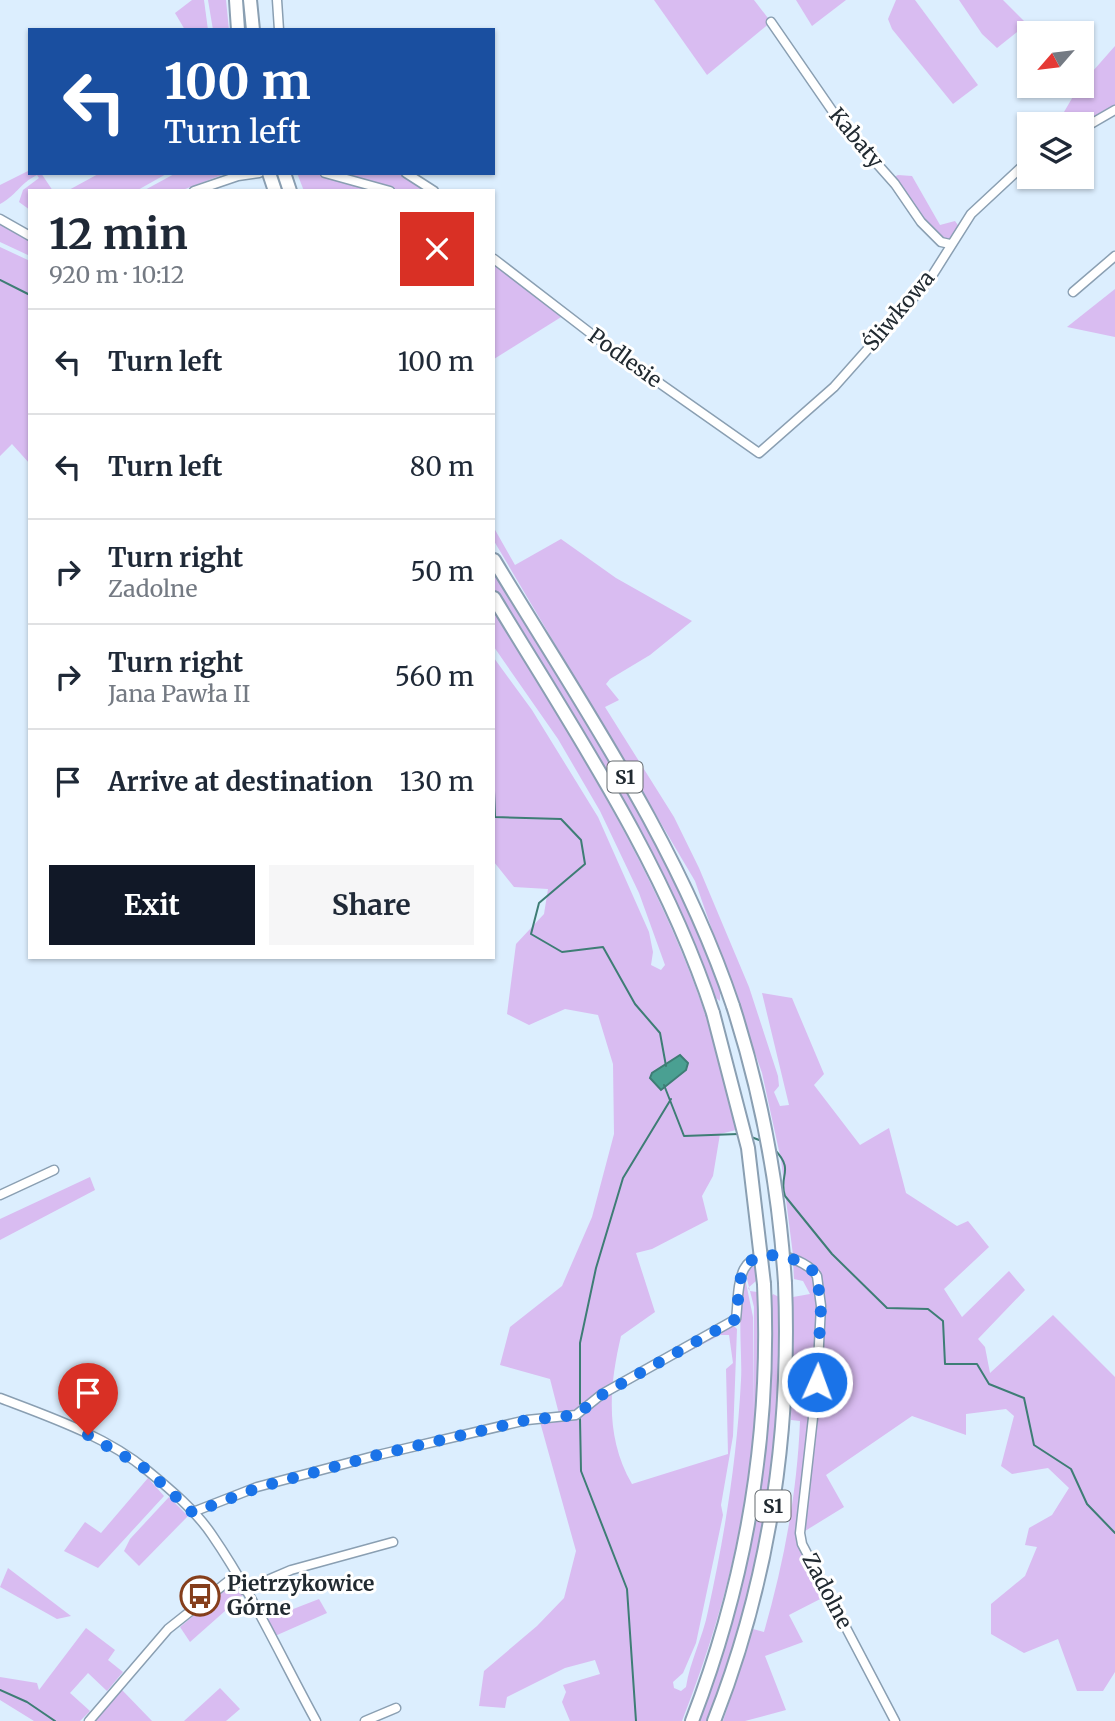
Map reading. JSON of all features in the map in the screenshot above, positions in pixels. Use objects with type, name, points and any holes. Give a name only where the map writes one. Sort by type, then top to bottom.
[{"type":"highway","points":[[236,0],[239,28]]},
{"type":"highway","points":[[250,0],[254,28]]},
{"type":"highway","points":[[254,28],[257,0]]},
{"type":"highway","name":"S1","points":[[495,561],[660,837],[702,925],[733,1006],[756,1088],[771,1158],[785,1283],[785,1388],[774,1501],[751,1609],[714,1721]]},
{"type":"highway","name":"S1","points":[[495,600],[640,844],[680,925],[713,1013],[748,1149],[764,1284],[765,1385],[753,1501],[729,1611],[692,1721]]},
{"type":"street","points":[[277,0],[279,28]]},
{"type":"street","name":"Kabaty","points":[[771,22],[840,122],[895,184],[921,222],[941,242],[950,244]]},
{"type":"street","points":[[1094,122],[1115,110]]},
{"type":"street","name":"Śliwkowa","points":[[759,453],[834,387],[930,279],[971,214],[1017,171]]},
{"type":"street","points":[[200,189],[245,175]]},
{"type":"street","points":[[332,175],[383,189]]},
{"type":"street","points":[[409,175],[431,189]]},
{"type":"street","points":[[0,219],[28,235]]},
{"type":"street","points":[[1073,292],[1115,256]]},
{"type":"street","name":"Podlesie","points":[[495,260],[611,349],[759,453]]},
{"type":"street","points":[[0,1195],[54,1170]]},
{"type":"street","name":"Zadolne","points":[[193,1513],[257,1488],[377,1455],[527,1420],[576,1415],[603,1394],[736,1319],[740,1279],[748,1263],[757,1258],[778,1257],[805,1263],[817,1276],[821,1289],[817,1369],[800,1533],[802,1544],[895,1721]]},
{"type":"street","points":[[0,1398],[101,1441],[146,1469],[193,1513],[211,1533],[236,1575],[316,1721]]},
{"type":"street","points":[[244,1590],[291,1570],[393,1542]]},
{"type":"street","points":[[89,1721],[168,1629],[236,1575]]},
{"type":"street","points":[[365,1721],[396,1708]]},
{"type":"shaded area","points":[[192,0],[204,0],[208,28],[184,28],[175,13]]},
{"type":"shaded area","points":[[208,0],[226,0],[229,28],[213,28]]},
{"type":"shaded area","points":[[654,0],[754,0],[771,22],[707,75]]},
{"type":"shaded area","points":[[796,0],[846,0],[812,26]]},
{"type":"shaded area","points":[[896,0],[915,0],[978,85],[953,104],[892,29],[888,19]]},
{"type":"shaded area","points":[[959,0],[1003,0],[1024,21],[1017,21],[1017,32],[997,48],[982,34]]},
{"type":"shaded area","points":[[1115,46],[1115,110],[1094,122],[1094,112],[1064,112],[1072,98],[1094,98],[1094,70]]},
{"type":"shaded area","points":[[28,171],[28,175],[37,175],[0,204],[0,185]]},
{"type":"shaded area","points":[[37,175],[42,175],[52,189],[28,189],[28,209],[19,202],[23,190],[39,178]]},
{"type":"shaded area","points":[[96,175],[164,175],[140,189],[71,189]]},
{"type":"shaded area","points":[[172,175],[222,175],[185,189],[147,189]]},
{"type":"shaded area","points":[[298,175],[409,175],[431,189],[303,189]]},
{"type":"shaded area","points":[[898,175],[912,176],[940,225],[955,221],[960,228],[950,244],[941,242],[890,179]]},
{"type":"shaded area","points":[[0,222],[28,240],[28,255],[0,242]]},
{"type":"shaded area","points":[[0,247],[28,260],[28,462],[12,444],[0,456]]},
{"type":"shaded area","points":[[495,260],[566,314],[495,358]]},
{"type":"shaded area","points":[[1115,289],[1115,337],[1067,327]]},
{"type":"shaded area","points":[[495,530],[515,565],[561,539],[616,578],[692,621],[650,655],[610,679],[606,684],[619,700],[605,707],[674,817],[699,868],[749,987],[778,1076],[779,1086],[774,1092],[780,1106],[789,1105],[762,993],[792,998],[824,1074],[814,1085],[860,1145],[889,1128],[906,1193],[957,1226],[968,1221],[989,1247],[944,1289],[962,1317],[1009,1271],[1025,1290],[978,1339],[985,1347],[990,1373],[1053,1315],[1115,1377],[1115,1672],[1103,1691],[1077,1691],[1058,1639],[1024,1653],[991,1634],[991,1604],[1025,1576],[1037,1547],[1025,1545],[1029,1528],[1052,1515],[1069,1488],[1048,1468],[1012,1474],[1001,1466],[1014,1416],[1006,1409],[966,1414],[966,1435],[912,1416],[826,1475],[844,1507],[805,1531],[821,1372],[824,1286],[814,1266],[793,1255],[781,1160],[762,1073],[695,881],[495,543]]},
{"type":"shaded area","points":[[495,570],[630,792],[685,897],[723,993],[720,994],[720,1001],[713,996],[591,749],[495,592]]},
{"type":"shaded area","points":[[495,613],[605,797],[670,925],[697,991],[719,1059],[736,1130],[720,1134],[713,1176],[702,1196],[708,1220],[652,1249],[636,1253],[655,1312],[621,1336],[612,1393],[613,1430],[623,1466],[632,1484],[728,1454],[726,1369],[733,1363],[729,1335],[720,1335],[673,1360],[732,1324],[737,1329],[733,1436],[721,1505],[723,1515],[696,1643],[683,1673],[673,1682],[674,1688],[681,1691],[686,1687],[706,1621],[729,1496],[737,1438],[741,1367],[740,1318],[745,1279],[753,1317],[753,1417],[754,1307],[750,1291],[757,1292],[756,1403],[743,1510],[718,1615],[682,1721],[570,1721],[562,1702],[566,1692],[563,1685],[600,1674],[595,1660],[565,1668],[507,1697],[505,1708],[479,1706],[484,1671],[537,1626],[564,1598],[576,1551],[540,1422],[559,1414],[550,1379],[500,1365],[510,1327],[562,1286],[592,1217],[614,1134],[613,1064],[598,1015],[565,1009],[529,1025],[507,1014],[516,944],[544,914],[548,889],[514,887],[495,863],[495,659],[532,710],[598,817],[649,932],[653,952],[651,965],[661,970],[665,965],[639,893],[600,811],[558,739],[495,648]]},
{"type":"shaded area","points":[[680,1055],[688,1063],[686,1070],[661,1090],[650,1078],[652,1073]]},
{"type":"shaded area","points":[[90,1177],[95,1190],[0,1240],[0,1219]]},
{"type":"shaded area","points":[[793,1261],[812,1277],[818,1312],[799,1541],[828,1595],[789,1615],[803,1642],[765,1656],[786,1710],[745,1721],[723,1721],[753,1629],[764,1632],[778,1580],[793,1501],[800,1421],[791,1420],[793,1297],[810,1294],[803,1281],[794,1279]]},
{"type":"shaded area","points":[[754,1262],[750,1269],[755,1265],[756,1281],[749,1287],[748,1273],[746,1275]]},
{"type":"shaded area","points":[[773,1294],[781,1298],[779,1380],[774,1462],[766,1516],[749,1594],[709,1721],[697,1721],[739,1590],[756,1510],[770,1299]]},
{"type":"shaded area","points":[[148,1478],[164,1496],[98,1568],[64,1551],[85,1522],[101,1533]]},
{"type":"shaded area","points":[[169,1497],[188,1516],[139,1566],[124,1551],[130,1539]]},
{"type":"shaded area","points":[[8,1568],[71,1616],[57,1619],[0,1587]]},
{"type":"shaded area","points":[[228,1587],[238,1589],[243,1595],[190,1642],[180,1627]]},
{"type":"shaded area","points":[[319,1599],[327,1613],[275,1636],[265,1620]]},
{"type":"shaded area","points":[[86,1628],[115,1650],[108,1660],[123,1672],[107,1691],[88,1673],[70,1693],[90,1711],[80,1721],[34,1721],[0,1700],[0,1677],[37,1683],[39,1690]]},
{"type":"shaded area","points":[[220,1688],[240,1709],[226,1721],[184,1721]]},
{"type":"shaded area","points":[[121,1689],[152,1721],[93,1721]]},
{"type":"waterway","points":[[0,280],[28,294]]},
{"type":"waterway","points":[[495,817],[561,819],[581,840],[585,864],[539,903],[531,934],[562,952],[603,947],[635,1004],[660,1033],[666,1066]]},
{"type":"waterway","points":[[664,1085],[684,1136],[738,1134]]},
{"type":"waterway","points":[[580,1404],[580,1343],[596,1268],[623,1178],[671,1099]]},
{"type":"waterway","points":[[751,1137],[762,1141]]},
{"type":"waterway","points":[[775,1150],[784,1163],[785,1196],[832,1254],[887,1308],[928,1309],[943,1321],[945,1364],[977,1364],[989,1384],[1024,1398],[1034,1445],[1071,1469],[1087,1504],[1115,1533]]},
{"type":"waterway","points":[[580,1419],[581,1471],[627,1589],[636,1721]]},
{"type":"waterway","points":[[0,1690],[27,1702],[55,1721]]},
{"type":"place","name":"Pietrzykowice Górne","points":[[200,1596]]},
{"type":"route","points":[[88,1435],[146,1469],[193,1513],[257,1488],[377,1455],[527,1420],[576,1415],[603,1394],[736,1319],[740,1279],[745,1267],[752,1260],[765,1257],[800,1260],[814,1270],[820,1282],[817,1382]]}]
